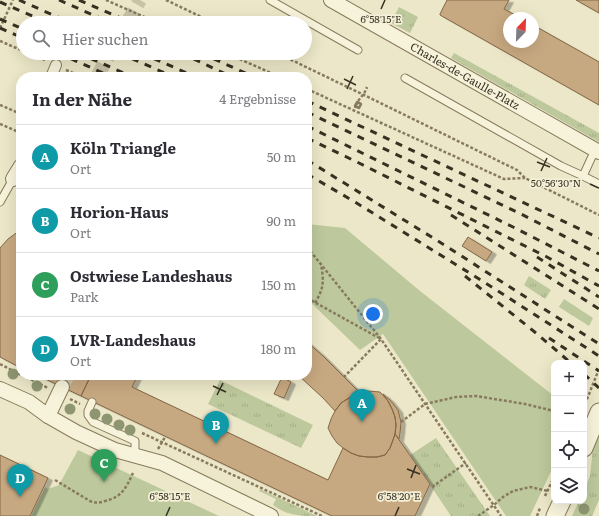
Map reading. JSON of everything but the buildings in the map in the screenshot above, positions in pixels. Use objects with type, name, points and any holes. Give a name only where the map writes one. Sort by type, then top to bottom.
[{"type":"street","name":"Charles-de-Gaulle-Platz","points":[[331,0],[597,151]]},
{"type":"street","points":[[53,72],[56,65]]},
{"type":"street","points":[[13,179],[16,174]]},
{"type":"street","points":[[0,389],[29,402],[48,416],[76,432],[115,450],[162,463],[271,516]]},
{"type":"street","points":[[48,416],[61,390]]},
{"type":"street","points":[[587,442],[598,421]]},
{"type":"street","points":[[555,516],[561,504]]},
{"type":"lane","points":[[270,0],[298,16]]},
{"type":"lane","points":[[312,24],[358,50]]},
{"type":"lane","points":[[405,78],[561,166],[599,184]]},
{"type":"lane","points":[[583,176],[597,151]]},
{"type":"lane","points":[[0,202],[13,179]]},
{"type":"lane","points":[[91,405],[88,415],[93,422],[135,441],[135,456]]},
{"type":"path","points":[[0,28],[13,0]]},
{"type":"path","points":[[106,0],[142,16]]},
{"type":"path","points":[[166,0],[199,16]]},
{"type":"path","points":[[0,41],[16,48]]},
{"type":"path","points":[[45,60],[71,72]]},
{"type":"path","points":[[242,60],[269,72]]},
{"type":"path","points":[[292,60],[517,170],[525,178],[599,215]]},
{"type":"path","points":[[354,109],[356,105],[358,102],[361,104],[359,108],[355,106],[357,102],[361,104],[359,108],[355,106],[357,101],[364,95],[368,87]]},
{"type":"path","points":[[312,91],[354,109],[504,179],[525,178]]},
{"type":"path","points":[[0,105],[16,112]]},
{"type":"path","points":[[0,124],[16,131]]},
{"type":"path","points":[[312,254],[380,338],[501,516]]},
{"type":"path","points":[[315,303],[320,295],[322,287],[323,279],[320,264]]},
{"type":"path","points":[[312,301],[380,338]]},
{"type":"path","points":[[344,377],[380,338]]},
{"type":"path","points":[[0,364],[16,372]]},
{"type":"path","points":[[587,399],[599,369]]},
{"type":"path","points":[[34,380],[61,390],[91,405]]},
{"type":"path","points":[[401,422],[425,404],[456,397],[476,396],[525,404],[551,410]]},
{"type":"path","points":[[135,430],[322,516]]},
{"type":"path","points":[[432,487],[466,463]]},
{"type":"path","points":[[55,480],[95,503],[111,500],[119,495],[128,485],[133,473]]},
{"type":"path","points":[[478,516],[513,491],[530,487],[548,491]]},
{"type":"green space","points":[[399,7],[418,17],[410,33],[391,23]]},
{"type":"green space","points":[[454,53],[599,133],[599,142],[451,58]]},
{"type":"green space","points":[[312,225],[345,228],[420,291],[551,394],[551,471],[530,516],[506,516],[383,334],[360,350],[312,304]]},
{"type":"green space","points":[[529,276],[551,290],[545,299],[524,285]]},
{"type":"green space","points":[[564,299],[593,318],[589,326],[559,307]]},
{"type":"green space","points":[[220,380],[313,425],[301,448],[208,404]]},
{"type":"green space","points":[[599,436],[599,500],[592,516],[572,516],[578,504],[587,504],[587,483],[590,476],[593,447]]},
{"type":"green space","points":[[436,438],[490,516],[451,516],[410,455]]},
{"type":"green space","points":[[78,450],[219,516],[31,516],[45,487],[48,489],[59,485]]},
{"type":"green space","points":[[260,489],[317,516],[300,515],[278,509],[273,505],[276,499],[259,491]]},
{"type":"tunnel","points":[[131,16],[140,0]]},
{"type":"tunnel","points":[[100,72],[106,60]]},
{"type":"tunnel","points":[[62,387],[66,380]]},
{"type":"railway","points":[[19,0],[55,16]]},
{"type":"railway","points":[[59,0],[95,16]]},
{"type":"railway","points":[[79,0],[116,16]]},
{"type":"railway","points":[[0,2],[33,16]]},
{"type":"railway","points":[[0,19],[16,26]]},
{"type":"railway","points":[[0,28],[16,35]]},
{"type":"railway","points":[[74,60],[101,72]]},
{"type":"railway","points":[[94,60],[122,72]]},
{"type":"railway","points":[[135,60],[163,72]]},
{"type":"railway","points":[[157,60],[185,72]]},
{"type":"railway","points":[[196,60],[221,72]]},
{"type":"railway","points":[[216,60],[243,72]]},
{"type":"railway","points":[[312,103],[599,238]]},
{"type":"railway","points":[[312,114],[519,213],[599,254]]},
{"type":"railway","points":[[312,128],[599,271]]},
{"type":"railway","points":[[312,140],[547,257],[599,286]]},
{"type":"railway","points":[[312,163],[438,241],[599,344]]},
{"type":"railway","points":[[312,177],[484,282],[599,356]]},
{"type":"railway","points":[[451,215],[599,309]]},
{"type":"railway","points":[[537,257],[599,297]]},
{"type":"railway","points":[[465,276],[568,360]]},
{"type":"railway","points":[[549,338],[599,371]]},
{"type":"railway","points":[[587,377],[599,388]]},
{"type":"place","name":"Köln Triangle","points":[[362,422]]},
{"type":"place","name":"Horion-Haus","points":[[216,444]]},
{"type":"place","name":"Ostwiese Landeshaus","points":[[104,482]]},
{"type":"place","name":"LVR-Landeshaus","points":[[20,497]]}]
